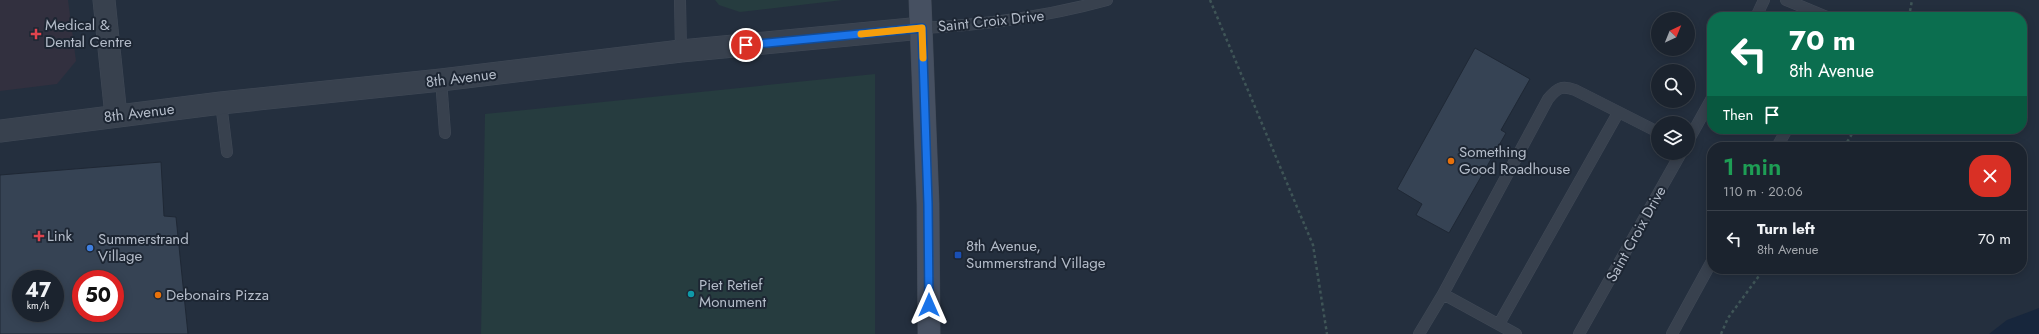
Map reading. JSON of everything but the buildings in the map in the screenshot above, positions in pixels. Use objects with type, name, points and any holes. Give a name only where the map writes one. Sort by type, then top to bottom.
[{"type":"main road","points":[[920,0],[928,204],[929,334]]},
{"type":"street","points":[[104,0],[116,116]]},
{"type":"street","name":"8th Avenue","points":[[0,131],[221,103],[441,80],[681,51],[922,28]]},
{"type":"lane","points":[[680,0],[681,51]]},
{"type":"lane","name":"Saint Croix Drive","points":[[922,28],[973,26],[1040,17],[1107,0]]},
{"type":"lane","points":[[1758,12],[1764,0]]},
{"type":"lane","points":[[1786,0],[1815,12]]},
{"type":"lane","points":[[441,80],[445,133]]},
{"type":"lane","points":[[1419,334],[1443,294],[1548,100],[1555,91],[1560,87],[1569,88],[1651,129]]},
{"type":"lane","points":[[221,103],[227,152]]},
{"type":"lane","points":[[1695,128],[1707,107]]},
{"type":"lane","points":[[1499,324],[1618,113]]},
{"type":"lane","name":"Saint Croix Drive","points":[[1579,334],[1677,160]]},
{"type":"lane","points":[[1672,334],[1707,270]]},
{"type":"lane","points":[[1443,294],[1516,334]]},
{"type":"path","points":[[1210,0],[1313,244],[1327,334]]},
{"type":"path","points":[[1910,12],[1912,0]]},
{"type":"path","points":[[1721,334],[1728,318],[1760,274]]},
{"type":"shaded area","name":"Medical & Dental Centre","points":[[0,0],[68,0],[76,61],[57,84],[0,91]]},
{"type":"green space","points":[[715,0],[843,0],[740,12],[719,5]]},
{"type":"green space","points":[[875,74],[875,334],[481,334],[485,114]]},
{"type":"water","points":[[2039,308],[2039,334],[1989,334],[2007,320]]},
{"type":"slow traffic","points":[[861,34],[922,28],[923,58]]},
{"type":"place","name":"Medical & Dental Centre","points":[[36,34]]},
{"type":"place","name":"Something Good Roadhouse","points":[[1451,161]]},
{"type":"place","name":"Link","points":[[39,236]]},
{"type":"place","name":"Summerstrand Village","points":[[90,248]]},
{"type":"place","name":"8th Avenue, Summerstrand Village","points":[[958,255]]},
{"type":"place","name":"Piet Retief Monument","points":[[691,294]]},
{"type":"place","name":"Debonairs Pizza","points":[[158,295]]},
{"type":"route","points":[[746,45],[922,28],[928,204],[929,305]]}]
